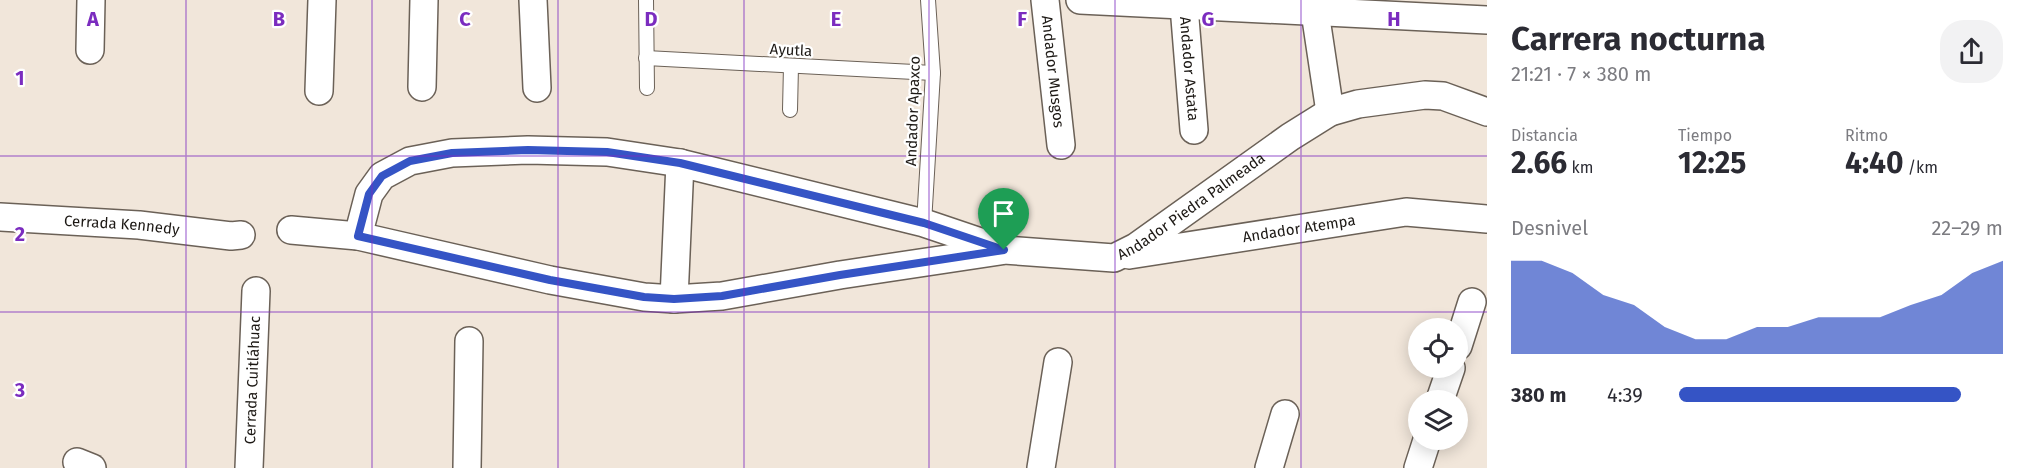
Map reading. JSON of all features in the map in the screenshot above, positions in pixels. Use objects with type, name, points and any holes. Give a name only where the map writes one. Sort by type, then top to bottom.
[{"type":"street","points":[[90,50],[91,0]]},
{"type":"street","points":[[319,91],[322,0]]},
{"type":"street","points":[[422,87],[424,0]]},
{"type":"street","points":[[533,0],[537,87]]},
{"type":"street","name":"Andador Musgos","points":[[1045,0],[1061,145]]},
{"type":"street","points":[[1080,0],[1315,12],[1358,7],[1487,20]]},
{"type":"street","name":"Andador Astata","points":[[1184,6],[1194,130]]},
{"type":"street","points":[[1315,12],[1330,112]]},
{"type":"street","name":"Andador Piedra Palmeada","points":[[358,236],[369,194],[382,176],[410,161],[452,153],[528,150],[607,152],[680,163],[924,223],[1004,250],[1114,258],[1136,247],[1290,137],[1330,112],[1358,104],[1425,95],[1443,96],[1487,112]]},
{"type":"street","points":[[674,299],[680,163]]},
{"type":"street","name":"Andador Atempa","points":[[1114,258],[1406,212],[1487,219]]},
{"type":"street","name":"Cerrada Kennedy","points":[[0,217],[139,225],[231,236],[241,235]]},
{"type":"street","points":[[291,230],[358,236],[550,280],[644,297],[674,299],[722,296],[1004,250]]},
{"type":"street","name":"Cerrada Cuitláhuac","points":[[249,468],[256,291]]},
{"type":"street","points":[[1467,318],[1472,302]]},
{"type":"street","points":[[467,468],[469,341]]},
{"type":"street","points":[[1041,468],[1058,362]]},
{"type":"street","points":[[1269,468],[1285,414]]},
{"type":"street","points":[[1418,468],[1424,450]]},
{"type":"lane","points":[[646,0],[647,88]]},
{"type":"lane","name":"Andador Apaxco","points":[[924,223],[933,73],[928,0]]},
{"type":"lane","name":"Ayutla","points":[[646,58],[933,73]]},
{"type":"lane","points":[[790,110],[791,66]]},
{"type":"route","points":[[528,150],[607,152],[680,163],[924,223],[1004,250],[840,275],[777,288],[722,296],[674,299],[644,297],[550,280],[358,236],[369,194],[382,176],[410,161],[452,153],[528,150]]}]
